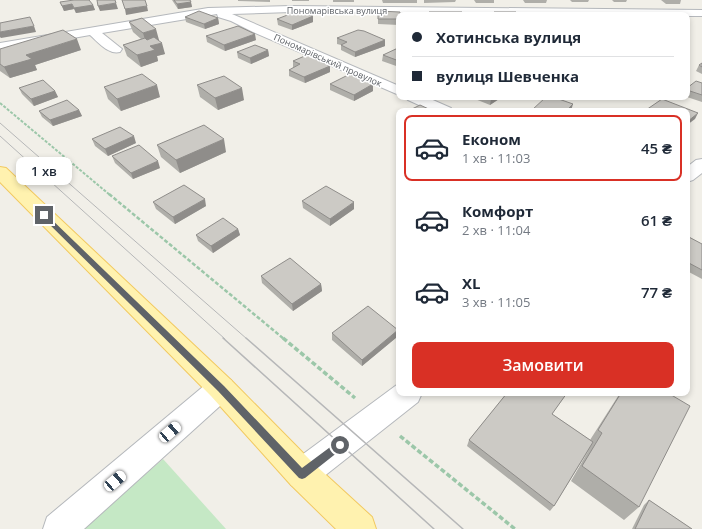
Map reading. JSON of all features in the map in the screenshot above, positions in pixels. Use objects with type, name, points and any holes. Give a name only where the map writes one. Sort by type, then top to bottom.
[{"type":"main road","points":[[0,172],[221,388],[302,474],[360,529]]},
{"type":"street","name":"Пономарівська вулиця","points":[[0,48],[208,12],[291,9],[599,12]]},
{"type":"street","name":"Пономарівський провулок","points":[[257,29],[270,18],[291,9]]},
{"type":"street","name":"Пономарівський провулок","points":[[208,12],[235,18],[396,90]]},
{"type":"street","name":"Пономарівська вулиця","points":[[690,13],[702,13]]},
{"type":"street","points":[[92,31],[115,49]]},
{"type":"street","points":[[419,100],[438,108]]},
{"type":"street","points":[[690,174],[702,164]]},
{"type":"street","points":[[60,529],[221,388]]},
{"type":"street","points":[[302,474],[404,396]]},
{"type":"path","points":[[0,103],[515,529]]},
{"type":"green space","points":[[163,459],[226,529],[82,529]]},
{"type":"building","points":[[89,0],[93,5],[74,8],[72,4],[62,6],[60,2]]},
{"type":"building","points":[[97,0],[115,0],[116,3],[98,6]]},
{"type":"building","points":[[122,0],[145,0],[147,6],[125,9]]},
{"type":"building","points":[[174,0],[190,0],[191,2],[177,4]]},
{"type":"building","points":[[199,11],[218,18],[204,24],[185,17]]},
{"type":"building","points":[[298,11],[313,16],[292,25],[277,19]]},
{"type":"building","points":[[378,11],[400,12],[396,12],[396,19],[378,19]]},
{"type":"building","points":[[30,17],[34,26],[0,32],[0,23]]},
{"type":"building","points":[[142,18],[156,29],[143,33],[129,22]]},
{"type":"building","points":[[238,26],[255,34],[224,45],[206,36]]},
{"type":"building","points":[[63,30],[77,39],[26,55],[32,59],[4,67],[0,64],[0,49]]},
{"type":"building","points":[[358,30],[385,40],[355,52],[341,45],[347,42],[337,38]]},
{"type":"building","points":[[154,37],[162,43],[150,46],[155,50],[137,55],[123,45],[145,38],[147,40]]},
{"type":"building","points":[[255,45],[268,50],[250,58],[237,52]]},
{"type":"building","points":[[396,49],[396,60],[383,55]]},
{"type":"building","points":[[307,55],[330,66],[304,77],[289,70],[300,64],[293,61]]},
{"type":"building","points":[[142,74],[157,85],[117,99],[104,87]]},
{"type":"building","points":[[350,74],[373,84],[354,95],[330,84]]},
{"type":"building","points":[[224,76],[242,88],[215,98],[197,85]]},
{"type":"building","points":[[43,80],[55,91],[31,99],[19,88]]},
{"type":"building","points":[[696,81],[702,83],[702,95],[690,91],[690,86]]},
{"type":"building","points":[[67,100],[79,110],[50,120],[39,111]]},
{"type":"building","points":[[543,100],[562,100],[573,104],[569,108],[534,108]]},
{"type":"building","points":[[661,100],[665,100],[685,108],[649,108]]},
{"type":"building","points":[[420,105],[426,108],[414,108]]},
{"type":"building","points":[[690,110],[698,113],[690,120]]},
{"type":"building","points":[[204,125],[224,139],[176,160],[157,145]]},
{"type":"building","points":[[120,127],[134,136],[105,149],[92,139]]},
{"type":"building","points":[[139,145],[158,161],[131,173],[112,156]]},
{"type":"building","points":[[184,185],[205,199],[173,217],[153,202]]},
{"type":"building","points":[[326,186],[354,202],[330,219],[302,201]]},
{"type":"building","points":[[223,218],[238,229],[211,246],[196,235]]},
{"type":"building","points":[[690,238],[702,244],[702,270],[690,264]]},
{"type":"building","points":[[290,258],[321,284],[292,304],[261,276]]},
{"type":"building","points":[[368,306],[396,328],[396,332],[362,360],[332,333]]},
{"type":"building","points":[[505,396],[565,396],[552,414],[593,442],[554,506],[469,440]]},
{"type":"building","points":[[619,396],[673,396],[690,406],[639,507],[582,466],[602,433],[598,430]]},
{"type":"building","points":[[649,500],[692,529],[635,529]]},
{"type":"tram line","points":[[0,123],[247,339]]},
{"type":"tram line","points":[[0,136],[225,339]]},
{"type":"tram line","points":[[223,338],[434,529]]},
{"type":"tram line","points":[[246,338],[463,529]]},
{"type":"route","points":[[44,215],[221,388],[302,474],[340,445]]}]
